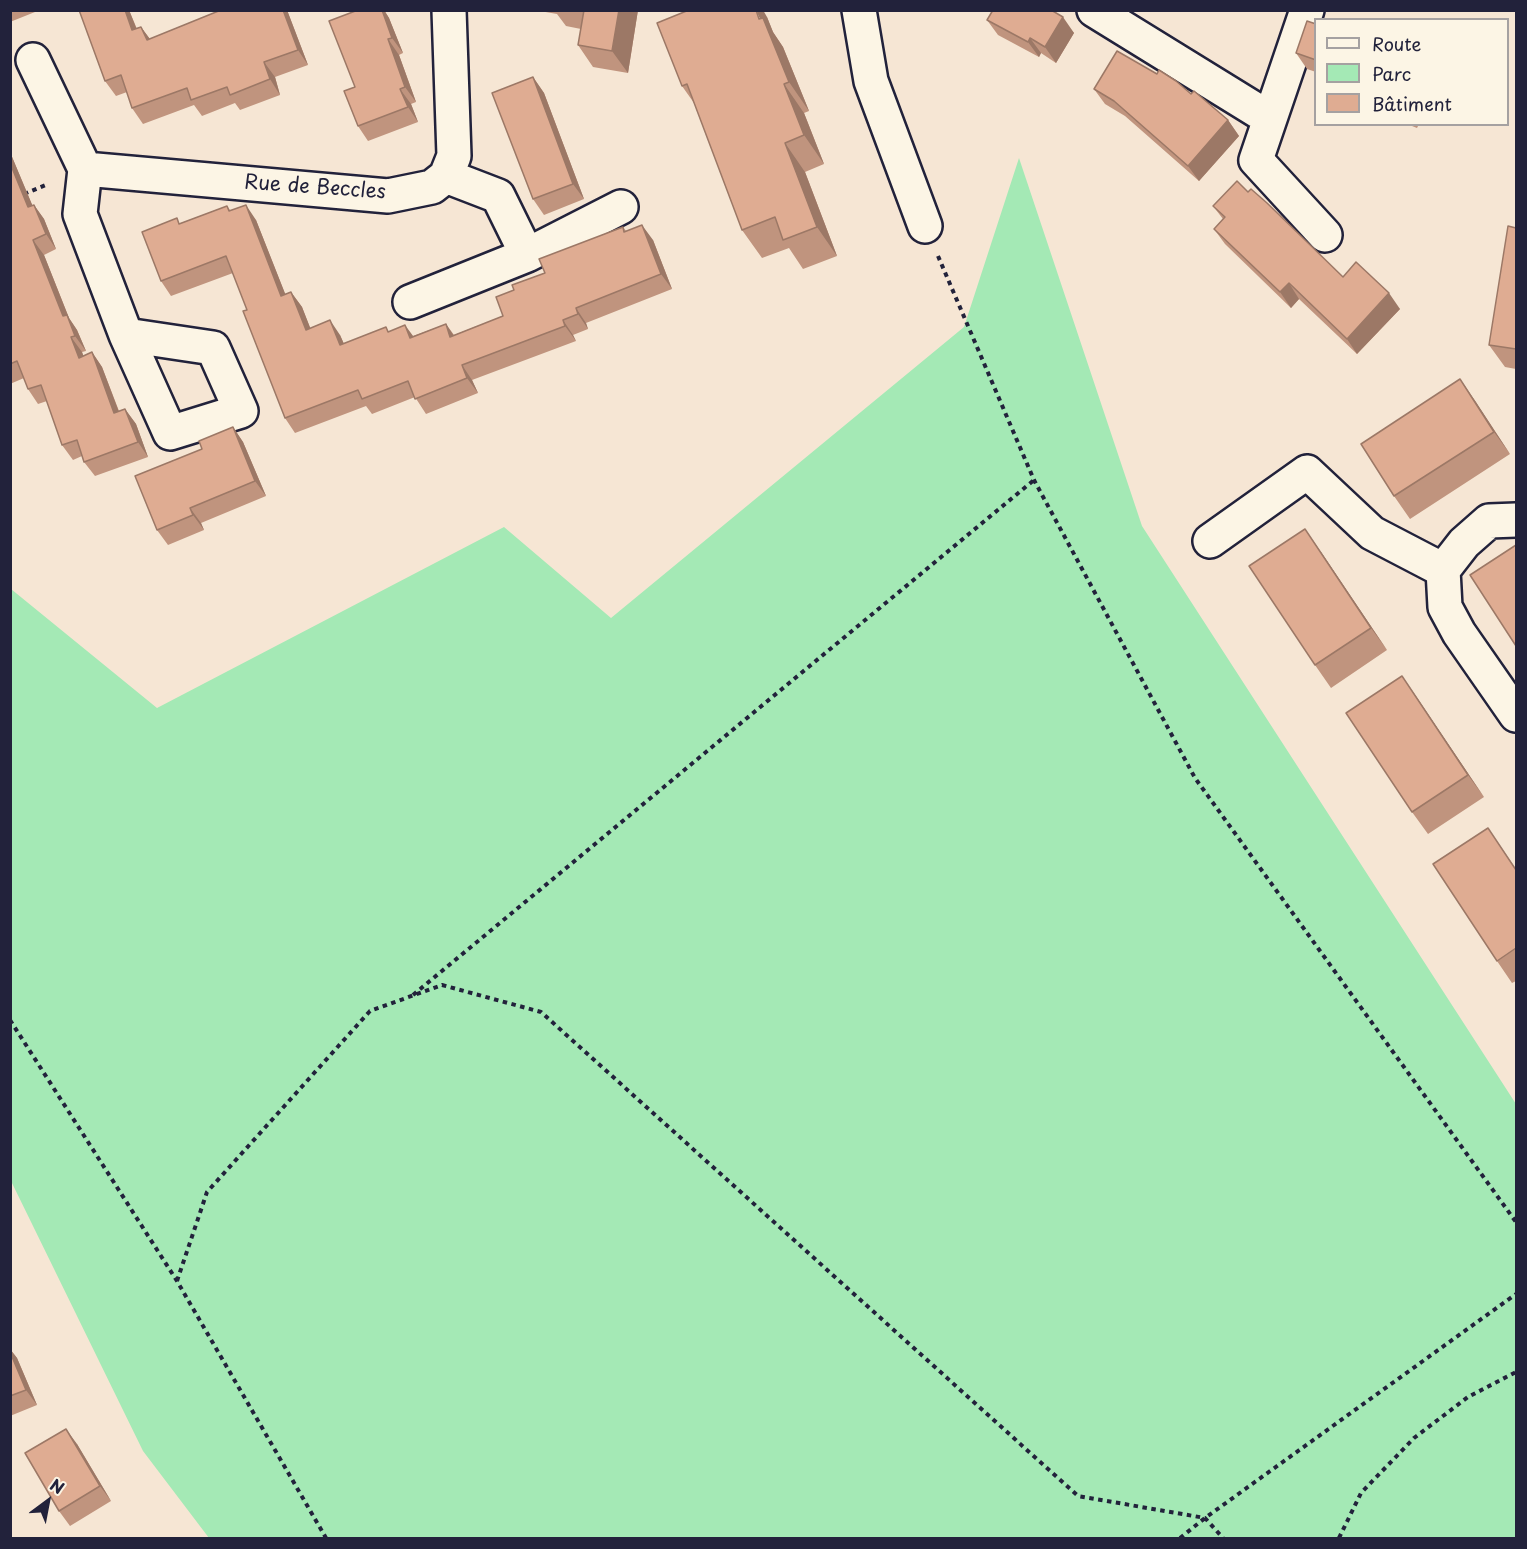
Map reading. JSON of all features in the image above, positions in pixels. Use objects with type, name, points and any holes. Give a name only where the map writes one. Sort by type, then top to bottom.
[{"type":"street","points":[[449,10],[454,156],[446,176],[498,196],[527,255]]},
{"type":"street","points":[[859,10],[871,81],[925,226]]},
{"type":"street","points":[[1094,10],[1269,118]]},
{"type":"street","points":[[1307,10],[1256,160],[1325,235]]},
{"type":"street","points":[[33,60],[85,169],[80,214],[126,335]]},
{"type":"street","name":"Rue de Beccles","points":[[85,169],[388,196],[432,188],[446,176]]},
{"type":"street","points":[[410,302],[527,255],[621,207]]},
{"type":"street","points":[[1210,542],[1307,472],[1372,533],[1443,570]]},
{"type":"street","points":[[1516,520],[1489,521],[1464,543],[1443,570],[1445,607],[1459,633],[1516,715]]},
{"type":"path","points":[[925,226],[1034,480],[1195,778],[1516,1222]]},
{"type":"path","points":[[412,996],[1034,480]]},
{"type":"path","points":[[177,1281],[207,1192],[370,1011],[442,985],[541,1012],[1078,1496],[1205,1518],[1223,1539]]},
{"type":"path","points":[[10,1020],[177,1281],[326,1539]]},
{"type":"path","points":[[1180,1539],[1205,1518],[1516,1294]]},
{"type":"path","points":[[1339,1539],[1361,1493],[1414,1438],[1468,1397],[1516,1372]]},
{"type":"green space","points":[[1019,158],[1142,526],[1516,1104],[1516,1538],[209,1538],[143,1451],[11,1181],[11,589],[157,708],[504,527],[611,618],[964,327]]},
{"type":"building","points":[[79,10],[125,10],[132,30],[141,27],[147,40],[221,10],[283,10],[298,50],[264,62],[270,79],[230,95],[227,87],[191,100],[187,88],[132,108],[121,75],[105,81]]},
{"type":"building","points":[[358,10],[382,10],[392,38],[388,39],[405,87],[400,89],[408,107],[358,126],[344,91],[355,87],[329,21]]},
{"type":"building","points":[[584,10],[619,10],[612,51],[578,45]]},
{"type":"building","points":[[689,10],[756,10],[759,19],[763,18],[789,82],[784,84],[804,135],[785,143],[817,227],[783,240],[775,217],[742,230],[687,84],[682,86],[657,23]]},
{"type":"building","points":[[993,10],[1051,10],[1063,17],[1045,47],[1030,38],[1028,42],[987,20]]},
{"type":"building","points":[[1307,21],[1314,23],[1314,59],[1296,53]]},
{"type":"building","points":[[1117,51],[1157,74],[1159,70],[1191,94],[1194,91],[1228,120],[1188,166],[1114,101],[1094,89]]},
{"type":"building","points":[[533,77],[573,184],[533,199],[492,93]]},
{"type":"building","points":[[10,163],[28,207],[34,205],[46,234],[33,240],[63,316],[67,315],[75,336],[71,337],[79,358],[92,352],[114,413],[125,409],[138,442],[84,462],[77,440],[62,445],[41,385],[28,389],[17,361],[10,364]]},
{"type":"building","points":[[1237,181],[1248,192],[1251,189],[1267,203],[1343,277],[1356,262],[1389,293],[1347,339],[1289,283],[1280,292],[1214,229],[1225,217],[1213,206]]},
{"type":"building","points":[[246,205],[281,296],[291,292],[306,330],[330,320],[340,345],[386,327],[388,332],[405,325],[410,338],[446,324],[450,337],[503,316],[496,297],[514,290],[512,285],[545,273],[539,259],[623,227],[624,232],[642,225],[661,274],[576,308],[578,314],[563,320],[565,326],[462,365],[467,378],[415,399],[408,381],[362,399],[358,390],[285,418],[243,311],[247,310],[226,256],[161,281],[142,232],[177,218],[179,224],[227,206],[229,211]]},
{"type":"building","points":[[1508,226],[1516,228],[1516,349],[1489,345]]},
{"type":"building","points":[[1460,379],[1494,432],[1394,496],[1361,444]]},
{"type":"building","points":[[233,427],[255,481],[190,508],[193,515],[157,530],[135,476],[202,449],[199,441]]},
{"type":"building","points":[[1305,529],[1371,628],[1315,665],[1249,566]]},
{"type":"building","points":[[1516,545],[1516,646],[1470,575]]},
{"type":"building","points":[[1402,676],[1468,775],[1412,812],[1346,713]]},
{"type":"building","points":[[1488,828],[1516,870],[1516,948],[1497,961],[1433,864]]},
{"type":"building","points":[[10,1352],[26,1390],[10,1396]]},
{"type":"building","points":[[66,1429],[100,1486],[59,1511],[25,1453]]}]
